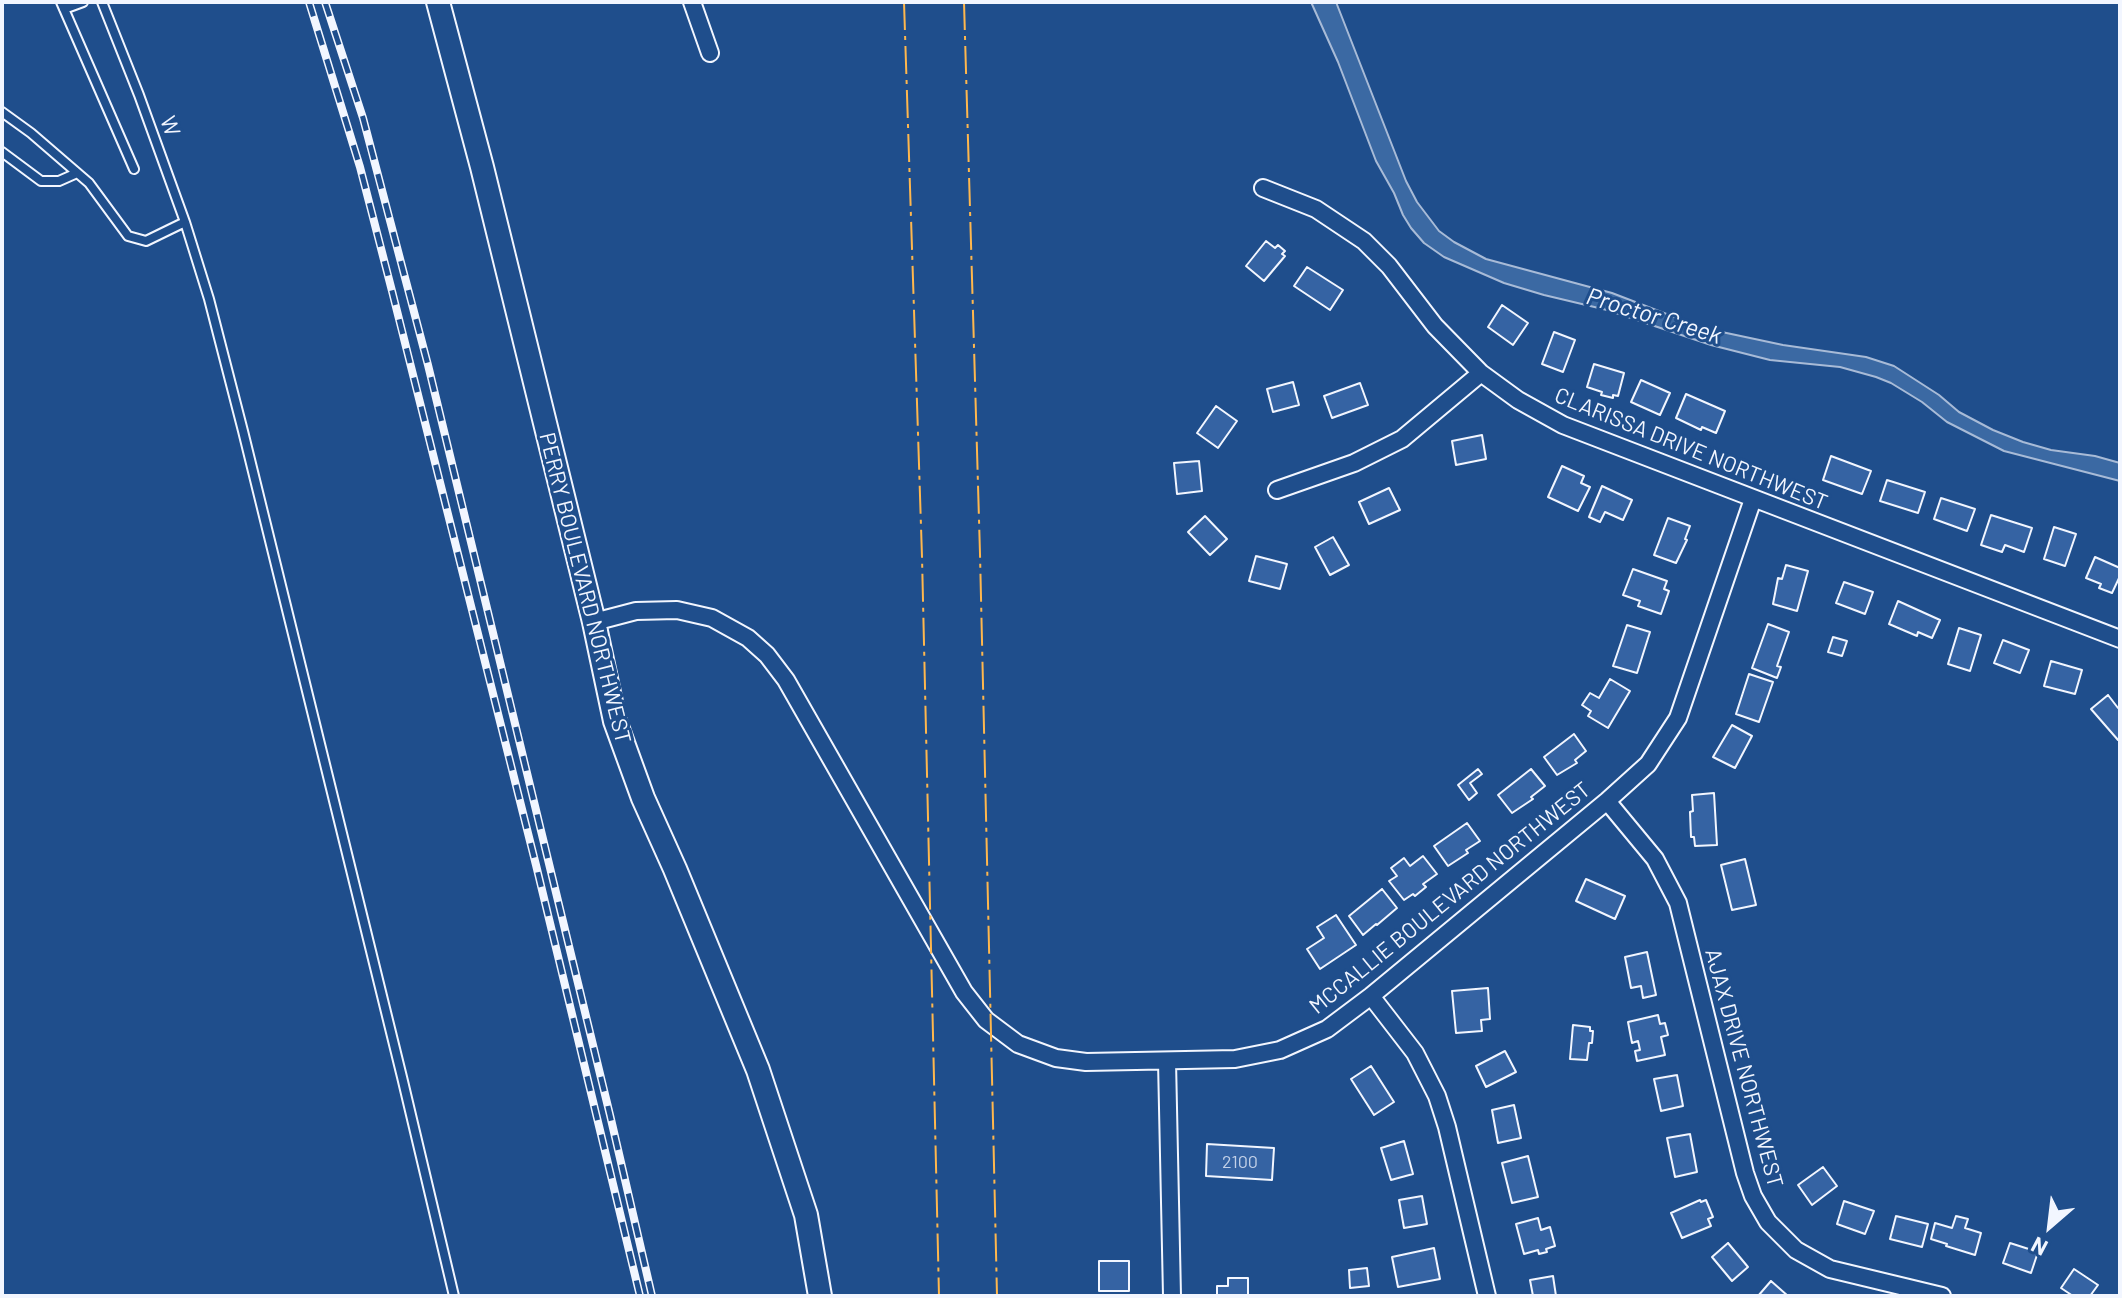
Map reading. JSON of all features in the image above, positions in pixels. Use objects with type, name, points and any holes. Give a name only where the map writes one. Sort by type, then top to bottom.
[{"type":"street","name":"PERRY BOULEVARD NORTHWEST","points":[[438,2],[482,167],[594,622],[615,721],[643,798],[758,1070],[806,1215],[820,1296]]},
{"type":"street","points":[[692,2],[710,53]]},
{"type":"street","name":"CLARISSA DRIVE NORTHWEST","points":[[1263,188],[1316,209],[1364,241],[1389,266],[1435,326],[1481,373],[1518,400],[1563,425],[2120,639]]},
{"type":"street","points":[[1277,490],[1354,463],[1402,439],[1481,373]]},
{"type":"street","name":"MCCALLIE BOULEVARD NORTHWEST","points":[[594,622],[636,611],[677,610],[712,618],[748,638],[767,655],[786,680],[964,992],[986,1020],[1018,1044],[1056,1058],[1086,1062],[1235,1059],[1280,1050],[1327,1029],[1371,996],[1648,764],[1678,718],[1753,499]]},
{"type":"street","name":"AJAX DRIVE NORTHWEST","points":[[1607,801],[1655,859],[1678,903],[1745,1173],[1753,1196],[1768,1222],[1796,1250],[1830,1269],[1942,1296]]},
{"type":"street","points":[[1371,996],[1415,1053],[1437,1096],[1487,1296]]},
{"type":"street","points":[[1167,1061],[1172,1296]]},
{"type":"lane","points":[[83,2],[62,5],[134,169]]},
{"type":"lane","name":"W","points":[[102,2],[185,222],[209,299],[454,1296]]},
{"type":"lane","points":[[2,112],[89,183],[128,236],[146,241],[185,222]]},
{"type":"lane","points":[[2,152],[41,181],[59,181],[77,173]]},
{"type":"water","name":"Proctor Creek","points":[[1311,2],[1336,2],[1406,181],[1439,231],[1454,242],[1486,259],[1612,293],[1703,328],[1783,345],[1866,357],[1894,366],[1959,412],[1993,430],[2051,450],[2120,463],[2120,481],[2004,451],[1947,422],[1922,402],[1876,377],[1840,367],[1770,360],[1711,345],[1607,310],[1504,283],[1444,257],[1424,243],[1403,215],[1376,161]]},
{"type":"building","points":[[1266,241],[1275,248],[1278,245],[1285,251],[1282,254],[1285,256],[1264,281],[1246,266]]},
{"type":"building","points":[[1307,267],[1343,290],[1330,310],[1294,286]]},
{"type":"building","points":[[1502,305],[1528,323],[1513,345],[1488,327]]},
{"type":"building","points":[[1554,332],[1575,340],[1563,372],[1542,364]]},
{"type":"building","points":[[1594,364],[1624,373],[1618,396],[1601,395],[1602,392],[1587,387]]},
{"type":"building","points":[[1641,380],[1670,393],[1660,415],[1631,402]]},
{"type":"building","points":[[1293,382],[1299,405],[1273,412],[1267,389]]},
{"type":"building","points":[[1360,383],[1368,405],[1332,418],[1324,396]]},
{"type":"building","points":[[1686,394],[1725,411],[1716,433],[1702,427],[1701,430],[1676,418]]},
{"type":"building","points":[[1216,406],[1237,421],[1218,448],[1197,433]]},
{"type":"building","points":[[1482,435],[1486,459],[1456,465],[1452,441]]},
{"type":"building","points":[[1831,456],[1871,471],[1862,494],[1823,480]]},
{"type":"building","points":[[1199,461],[1202,491],[1177,494],[1174,463]]},
{"type":"building","points":[[1562,466],[1584,476],[1581,483],[1590,487],[1578,511],[1548,497]]},
{"type":"building","points":[[1887,480],[1925,492],[1918,513],[1880,501]]},
{"type":"building","points":[[1602,486],[1632,500],[1623,520],[1605,512],[1600,522],[1589,517]]},
{"type":"building","points":[[1389,488],[1400,510],[1369,524],[1359,502]]},
{"type":"building","points":[[1941,498],[1975,509],[1967,531],[1934,519]]},
{"type":"building","points":[[1991,515],[2032,528],[2024,552],[2005,545],[2002,552],[1981,545]]},
{"type":"building","points":[[1205,516],[1227,539],[1210,555],[1188,532]]},
{"type":"building","points":[[1668,518],[1690,526],[1676,563],[1654,555]]},
{"type":"building","points":[[2054,527],[2076,534],[2065,566],[2044,559]]},
{"type":"building","points":[[1333,537],[1349,565],[1330,575],[1315,547]]},
{"type":"building","points":[[1256,556],[1287,564],[1280,589],[1249,581]]},
{"type":"building","points":[[2095,557],[2120,568],[2120,576],[2112,593],[2086,578]]},
{"type":"building","points":[[1786,565],[1808,571],[1797,611],[1773,604],[1778,578],[1782,579]]},
{"type":"building","points":[[1633,569],[1667,581],[1664,589],[1669,591],[1661,614],[1638,606],[1640,601],[1623,595]]},
{"type":"building","points":[[1844,582],[1873,592],[1865,614],[1836,603]]},
{"type":"building","points":[[1898,601],[1940,620],[1932,638],[1918,632],[1917,636],[1889,624]]},
{"type":"building","points":[[1768,624],[1789,632],[1777,666],[1781,667],[1777,678],[1752,668]]},
{"type":"building","points":[[1627,625],[1650,632],[1637,673],[1613,666]]},
{"type":"building","points":[[1959,628],[1981,635],[1970,671],[1948,664]]},
{"type":"building","points":[[1833,637],[1847,641],[1842,656],[1828,652]]},
{"type":"building","points":[[2003,640],[2029,650],[2020,673],[1994,663]]},
{"type":"building","points":[[2051,661],[2082,670],[2075,694],[2044,686]]},
{"type":"building","points":[[1749,674],[1773,682],[1759,722],[1736,714]]},
{"type":"building","points":[[1610,679],[1630,691],[1608,728],[1588,716],[1591,711],[1582,705],[1590,693],[1599,698]]},
{"type":"building","points":[[2108,695],[2120,707],[2118,740],[2091,709]]},
{"type":"building","points":[[1732,725],[1752,736],[1735,768],[1713,757]]},
{"type":"building","points":[[1574,734],[1586,751],[1575,760],[1577,763],[1557,775],[1544,757]]},
{"type":"building","points":[[1478,769],[1482,774],[1470,783],[1477,793],[1469,800],[1458,785]]},
{"type":"building","points":[[1531,769],[1545,786],[1531,797],[1533,799],[1512,813],[1498,795]]},
{"type":"building","points":[[1714,793],[1717,845],[1695,846],[1694,837],[1691,837],[1692,795]]},
{"type":"building","points":[[1467,823],[1480,841],[1448,866],[1434,846]]},
{"type":"building","points":[[1423,856],[1437,874],[1423,884],[1426,887],[1415,896],[1413,894],[1404,900],[1389,881],[1397,876],[1391,868],[1404,858],[1410,866]]},
{"type":"building","points":[[1745,859],[1756,905],[1732,910],[1721,865]]},
{"type":"building","points":[[1586,879],[1625,896],[1615,919],[1576,901]]},
{"type":"building","points":[[1382,889],[1397,908],[1363,935],[1349,916]]},
{"type":"building","points":[[1336,915],[1356,945],[1320,969],[1307,949],[1324,938],[1317,927]]},
{"type":"building","points":[[1647,952],[1656,995],[1643,998],[1641,986],[1631,988],[1625,957]]},
{"type":"building","points":[[1488,988],[1490,1019],[1481,1020],[1482,1031],[1456,1033],[1452,991]]},
{"type":"building","points":[[1658,1015],[1660,1024],[1665,1023],[1668,1035],[1661,1037],[1665,1055],[1637,1061],[1635,1051],[1640,1050],[1638,1041],[1632,1043],[1628,1022]]},
{"type":"building","points":[[1573,1025],[1590,1027],[1593,1031],[1587,1060],[1570,1059]]},
{"type":"building","points":[[1505,1051],[1516,1072],[1486,1087],[1476,1066]]},
{"type":"building","points":[[1371,1066],[1394,1102],[1374,1115],[1351,1079]]},
{"type":"building","points":[[1677,1075],[1683,1106],[1661,1111],[1654,1079]]},
{"type":"building","points":[[1514,1105],[1521,1138],[1498,1143],[1492,1110]]},
{"type":"building","points":[[1690,1134],[1697,1172],[1675,1177],[1667,1138]]},
{"type":"building","points":[[1404,1141],[1413,1174],[1391,1180],[1381,1148]]},
{"type":"building","points":[[1207,1144],[1274,1148],[1272,1180],[1206,1176]]},
{"type":"building","points":[[1528,1156],[1538,1197],[1512,1203],[1502,1163]]},
{"type":"building","points":[[1823,1167],[1837,1186],[1812,1205],[1798,1185]]},
{"type":"building","points":[[1422,1196],[1427,1224],[1404,1228],[1399,1200]]},
{"type":"building","points":[[1706,1200],[1713,1217],[1708,1219],[1711,1226],[1682,1238],[1671,1213]]},
{"type":"building","points":[[1844,1201],[1874,1211],[1865,1234],[1837,1224]]},
{"type":"building","points":[[1896,1216],[1928,1224],[1922,1247],[1890,1239]]},
{"type":"building","points":[[1956,1216],[1968,1219],[1965,1228],[1981,1233],[1975,1255],[1931,1239],[1935,1223],[1952,1228]]},
{"type":"building","points":[[1538,1218],[1541,1230],[1550,1227],[1555,1246],[1546,1249],[1547,1252],[1539,1254],[1538,1250],[1524,1254],[1516,1224]]},
{"type":"building","points":[[1728,1243],[1748,1267],[1732,1281],[1712,1257]]},
{"type":"building","points":[[2010,1243],[2038,1252],[2031,1273],[2003,1263]]},
{"type":"building","points":[[1434,1248],[1440,1279],[1398,1287],[1392,1257]]},
{"type":"building","points":[[1099,1261],[1129,1261],[1129,1291],[1099,1291]]},
{"type":"building","points":[[1367,1268],[1369,1286],[1350,1288],[1349,1270]]},
{"type":"building","points":[[2074,1269],[2098,1285],[2090,1296],[2073,1296],[2061,1288]]},
{"type":"building","points":[[1553,1276],[1556,1296],[1533,1296],[1530,1280]]},
{"type":"building","points":[[1228,1278],[1248,1278],[1248,1296],[1217,1296],[1217,1286],[1228,1286]]},
{"type":"building","points":[[1771,1281],[1788,1296],[1758,1296]]},
{"type":"railway","points":[[309,2],[360,167],[392,291],[640,1296]]},
{"type":"railway","points":[[325,2],[363,118],[428,365],[652,1296]]},
{"type":"power","points":[[904,2],[922,557],[939,1296]]},
{"type":"power","points":[[964,2],[997,1296]]}]
